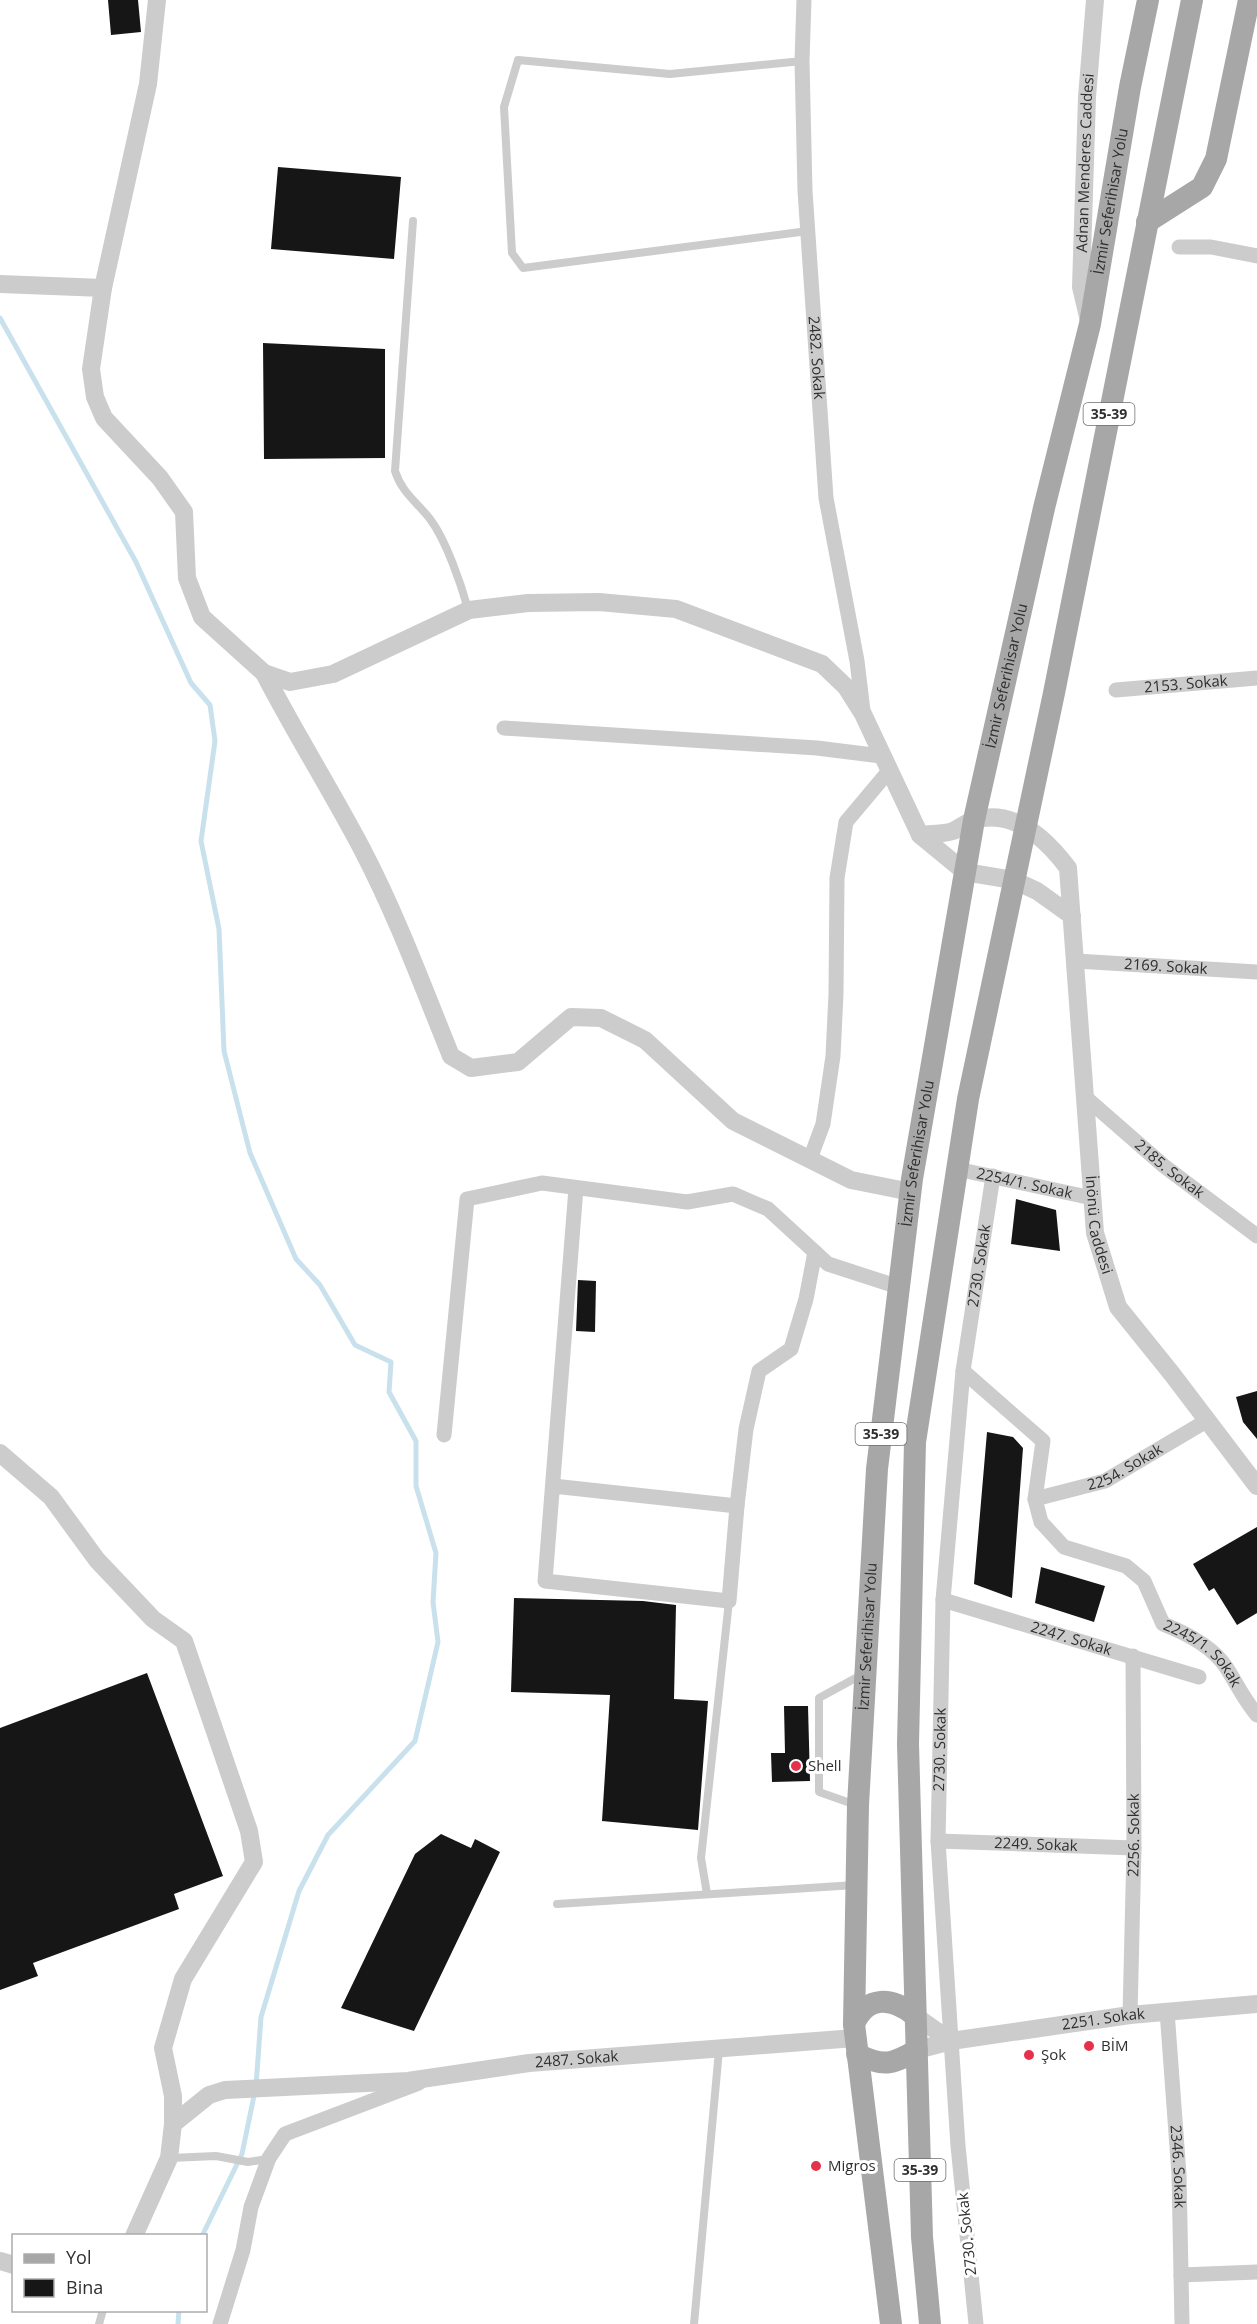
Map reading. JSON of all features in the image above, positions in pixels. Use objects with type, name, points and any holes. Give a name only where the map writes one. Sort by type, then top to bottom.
[{"type":"main road","name":"İzmir Seferihisar Yolu","points":[[891,2324],[855,2039],[858,1805],[877,1468],[911,1192],[965,872],[1044,508],[1090,324],[1130,87],[1148,0]]},
{"type":"main road","name":"35-39","points":[[930,2324],[922,2237],[908,1744],[915,1442],[968,1099],[1026,827],[1192,0]]},
{"type":"main road","points":[[1147,222],[1202,187],[1216,159],[1249,0]]},
{"type":"main road","points":[[914,2016],[895,2002],[885,2000],[866,2007],[855,2039],[879,2064],[890,2064],[917,2050]]},
{"type":"street","points":[[157,0],[148,84],[103,288],[91,369],[95,397],[104,418],[160,478],[184,512],[187,578],[202,618],[264,673],[292,729],[363,851],[397,924],[451,1056],[471,1068],[518,1062],[571,1017],[601,1018],[645,1040],[733,1120],[851,1180],[911,1192]]},
{"type":"street","name":"2482. Sokak","points":[[804,0],[802,61],[808,231],[826,498],[857,661],[863,714]]},
{"type":"street","name":"Adnan Menderes Caddesi","points":[[1090,324],[1081,287],[1087,97],[1095,0]]},
{"type":"street","points":[[1179,247],[1211,247],[1257,256]]},
{"type":"street","points":[[0,284],[103,288]]},
{"type":"street","points":[[264,673],[290,682],[333,674],[469,610],[528,603],[575,603],[676,609],[822,664],[846,687],[863,714],[884,764],[920,835],[965,872],[1013,880],[1037,891],[1072,916]]},
{"type":"street","name":"2153. Sokak","points":[[1116,690],[1257,678]]},
{"type":"street","points":[[504,728],[818,748],[884,764]]},
{"type":"street","points":[[810,1159],[823,1124],[832,1056],[836,994],[837,878],[846,822],[884,764]]},
{"type":"street","name":"İnönü Caddesi","points":[[920,835],[951,831],[975,820],[1001,817],[1026,827],[1051,846],[1068,868],[1095,1233],[1118,1307],[1257,1486]]},
{"type":"street","name":"2169. Sokak","points":[[1076,961],[1257,972]]},
{"type":"street","name":"2185. Sokak","points":[[1085,1097],[1164,1166],[1257,1236]]},
{"type":"street","name":"2254/1. Sokak","points":[[957,1169],[1092,1198]]},
{"type":"street","name":"2730. Sokak","points":[[976,2324],[958,2146],[938,1841],[943,1600],[963,1371],[993,1176]]},
{"type":"street","points":[[444,1436],[467,1199],[542,1183],[687,1202],[733,1194],[768,1209],[828,1264],[899,1287]]},
{"type":"street","points":[[576,1188],[545,1581],[729,1601],[746,1429],[759,1371],[791,1349],[806,1299],[815,1251]]},
{"type":"street","name":"2245/1. Sokak","points":[[963,1371],[1043,1441],[1035,1499],[1041,1522],[1064,1547],[1126,1566],[1144,1581],[1163,1624],[1188,1634],[1225,1666],[1240,1695],[1257,1715]]},
{"type":"street","name":"2254. Sokak","points":[[1035,1499],[1105,1481],[1208,1420]]},
{"type":"street","points":[[0,1453],[51,1497],[96,1560],[153,1620],[184,1641],[249,1831],[254,1862],[183,1979],[163,2048],[173,2096],[173,2124],[169,2158],[134,2234]]},
{"type":"street","points":[[553,1486],[737,1506]]},
{"type":"street","name":"2247. Sokak","points":[[943,1600],[1199,1677]]},
{"type":"street","name":"2256. Sokak","points":[[1130,2015],[1134,1848],[1133,1656]]},
{"type":"street","name":"2249. Sokak","points":[[938,1841],[1134,1848]]},
{"type":"street","name":"2251. Sokak","points":[[917,2050],[951,2041],[1130,2015],[1257,2004]]},
{"type":"street","name":"2346. Sokak","points":[[1167,2011],[1179,2174],[1182,2324]]},
{"type":"street","points":[[914,2016],[951,2041]]},
{"type":"street","name":"2487. Sokak","points":[[173,2124],[209,2095],[225,2090],[436,2077],[529,2063],[855,2039]]},
{"type":"street","points":[[220,2324],[243,2250],[251,2207],[269,2158],[285,2134],[436,2077]]},
{"type":"street","points":[[1181,2275],[1257,2272]]},
{"type":"lane","points":[[802,61],[670,74],[518,60],[504,107],[512,253],[523,268],[808,231]]},
{"type":"lane","points":[[413,221],[394,462],[402,489],[430,519],[441,537],[469,610]]},
{"type":"lane","points":[[707,1894],[701,1858],[729,1601]]},
{"type":"lane","points":[[858,1805],[819,1792],[819,1698],[864,1673]]},
{"type":"lane","points":[[557,1904],[856,1885]]},
{"type":"lane","points":[[694,2324],[719,2048]]},
{"type":"lane","points":[[169,2158],[216,2156],[248,2162],[269,2158]]},
{"type":"building","points":[[108,0],[138,0],[141,32],[111,35]]},
{"type":"building","points":[[278,167],[401,177],[394,259],[271,249]]},
{"type":"building","points":[[263,343],[385,349],[385,458],[264,459]]},
{"type":"building","points":[[1016,1199],[1056,1210],[1060,1251],[1011,1244]]},
{"type":"building","points":[[578,1280],[596,1281],[595,1332],[576,1331]]},
{"type":"building","points":[[1257,1391],[1257,1439],[1243,1422],[1236,1397]]},
{"type":"building","points":[[987,1432],[1013,1437],[1023,1448],[1012,1598],[974,1584]]},
{"type":"building","points":[[1257,1527],[1257,1613],[1237,1625],[1214,1588],[1209,1591],[1193,1564]]},
{"type":"building","points":[[1041,1567],[1105,1586],[1094,1622],[1035,1603]]},
{"type":"building","points":[[514,1598],[643,1601],[676,1605],[674,1699],[708,1701],[698,1830],[602,1821],[610,1695],[511,1692]]},
{"type":"building","points":[[147,1673],[223,1876],[174,1894],[179,1909],[33,1963],[38,1976],[0,1990],[0,1728]]},
{"type":"building","points":[[784,1706],[808,1706],[810,1781],[772,1782],[771,1753],[785,1753]]},
{"type":"building","points":[[441,1834],[471,1848],[475,1839],[500,1852],[414,2031],[341,2008],[415,1854]]},
{"type":"waterway","points":[[0,318],[136,562],[191,683],[210,705],[215,741],[201,841],[219,929],[224,1051],[250,1153],[296,1259],[320,1285],[355,1345],[391,1362],[389,1392],[416,1441],[416,1486],[436,1553],[433,1602],[438,1642],[415,1741],[328,1835],[299,1891],[261,2017],[256,2086],[242,2154],[203,2234]]},
{"type":"waterway","points":[[178,2324],[179,2312]]},
{"type":"place","name":"Shell","points":[[796,1766]]},
{"type":"place","name":"BİM","points":[[1089,2046]]},
{"type":"place","name":"Şok","points":[[1029,2055]]},
{"type":"place","name":"Migros","points":[[816,2166]]}]
